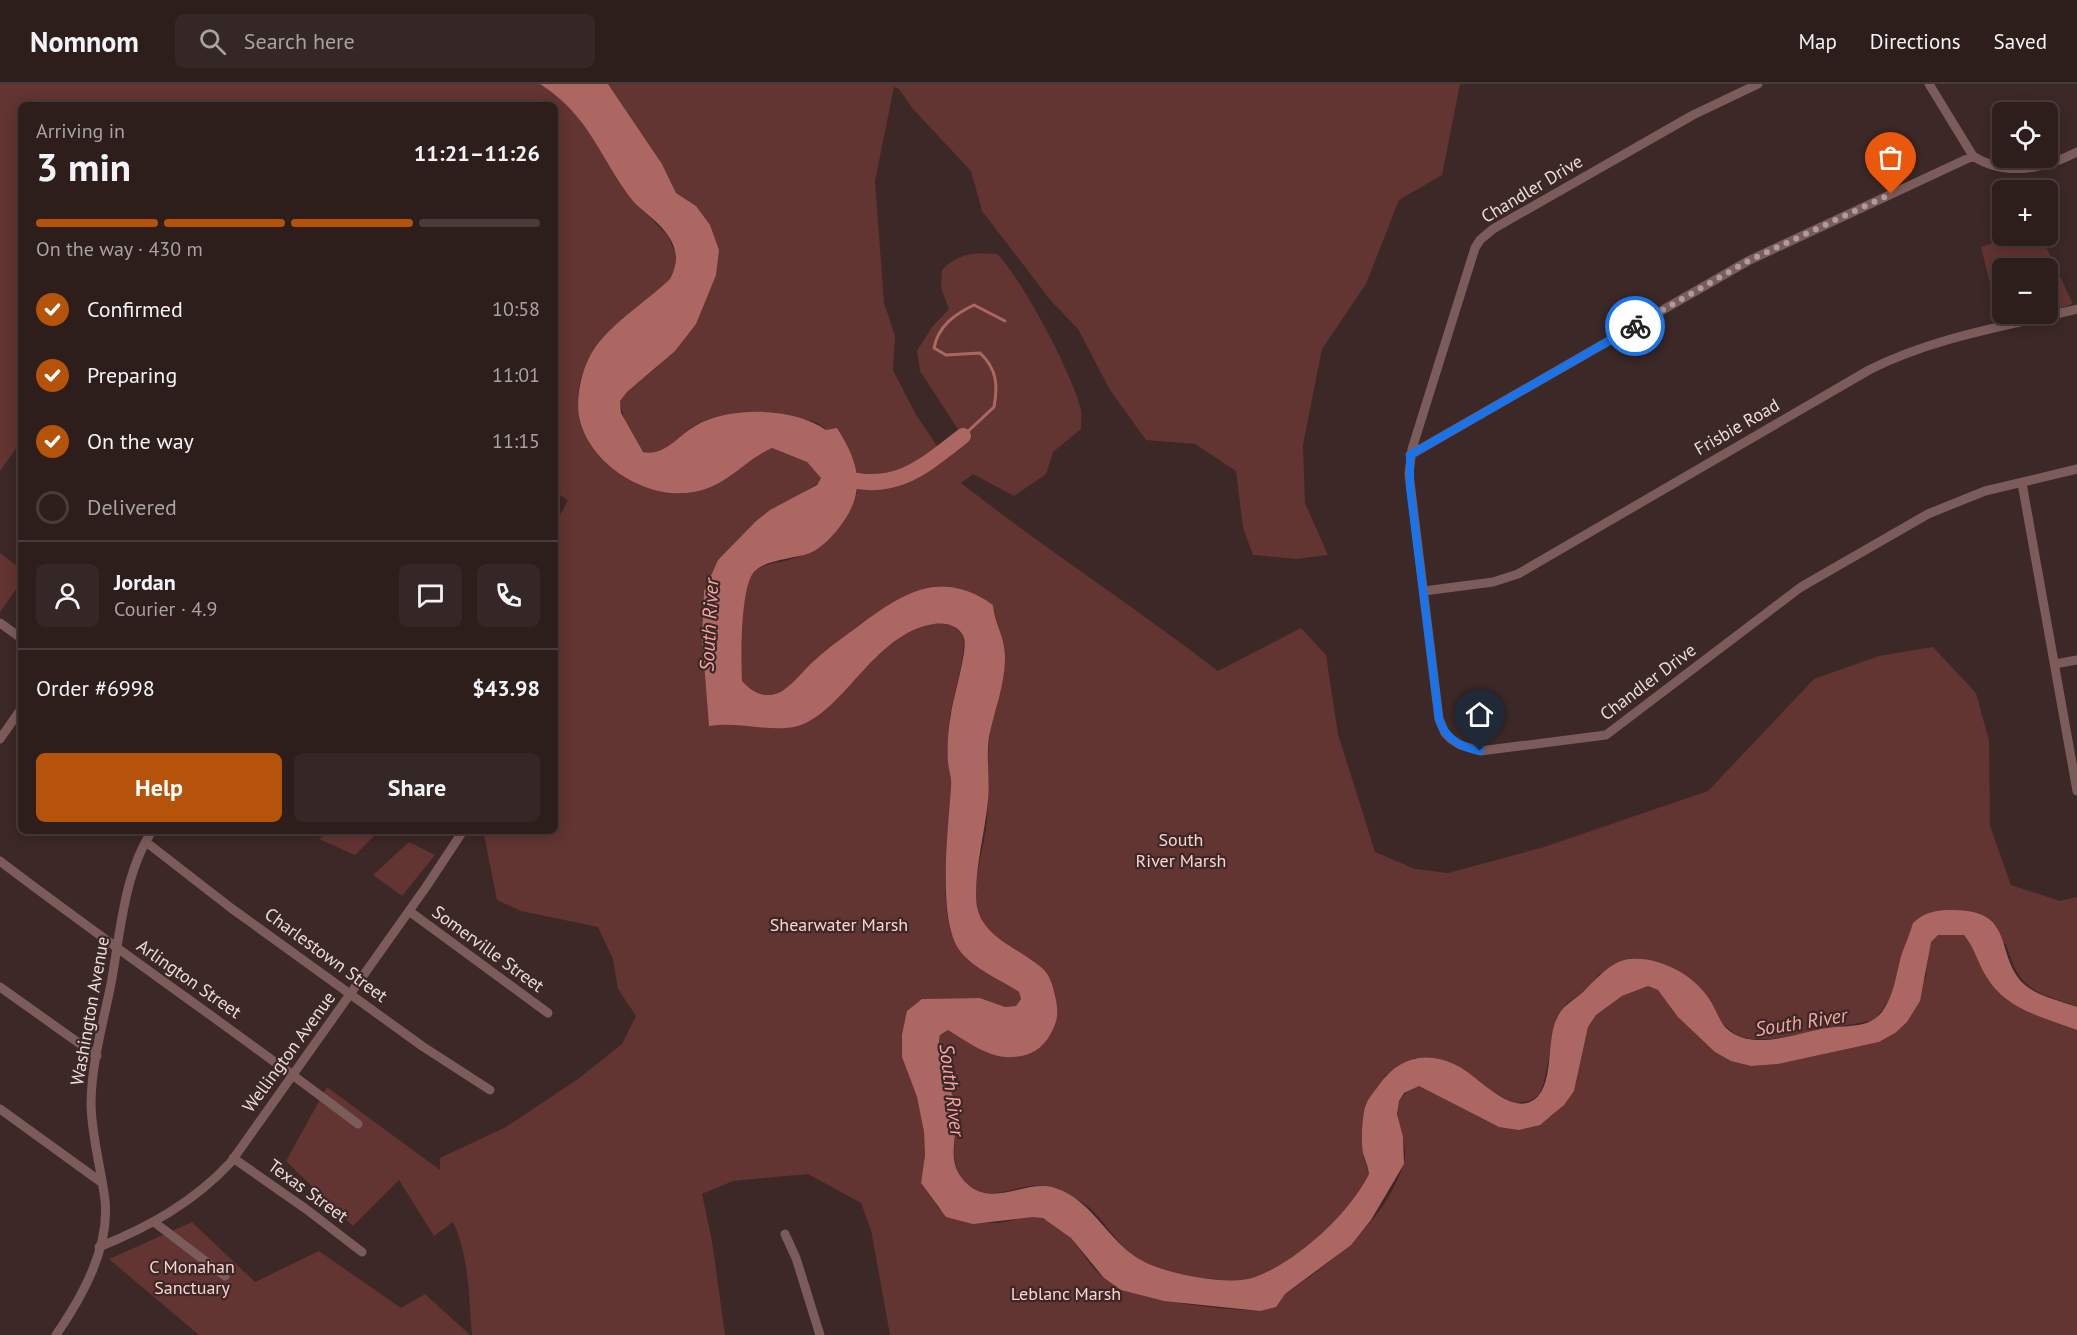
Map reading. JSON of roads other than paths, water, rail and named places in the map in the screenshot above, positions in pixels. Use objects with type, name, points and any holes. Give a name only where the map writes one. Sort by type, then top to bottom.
[{"type":"street","name":"Chandler Drive","points":[[1758,84],[1693,115],[1493,229],[1480,240],[1410,455],[1409,474],[1439,719],[1445,733],[1460,745],[1480,751],[1602,736],[1616,730],[1801,588],[1928,514],[1985,491],[2077,469]]},
{"type":"street","points":[[1929,84],[1973,156],[2001,167],[2026,168],[2048,165],[2077,152]]},
{"type":"street","points":[[1410,455],[1748,261],[1973,156]]},
{"type":"street","name":"Frisbie Road","points":[[1424,591],[1493,582],[1518,574],[1829,392],[1896,357],[1935,343],[2077,309]]},
{"type":"street","points":[[2022,483],[2077,791]]},
{"type":"street","points":[[0,623],[18,636]]},
{"type":"street","points":[[2055,664],[2077,660]]},
{"type":"street","points":[[0,739],[18,713]]},
{"type":"street","name":"Washington Avenue","points":[[56,1335],[82,1291],[99,1247],[105,1202],[91,1103],[97,1056],[131,886],[150,834]]},
{"type":"street","name":"Wellington Avenue","points":[[99,1247],[154,1222],[184,1204],[206,1187],[233,1158],[351,994],[460,834]]},
{"type":"street","name":"Charlestown Street","points":[[146,842],[231,908],[428,1051],[490,1090]]},
{"type":"street","name":"Arlington Street","points":[[0,861],[117,950],[229,1026],[358,1124]]},
{"type":"street","name":"Somerville Street","points":[[409,911],[548,1013]]},
{"type":"street","points":[[0,987],[97,1056]]},
{"type":"street","points":[[0,1109],[101,1182]]},
{"type":"street","name":"Texas Street","points":[[233,1158],[362,1252]]},
{"type":"street","points":[[154,1222],[225,1276]]},
{"type":"street","points":[[784,1234],[796,1258],[820,1335]]},
{"type":"water","name":"South River","points":[[540,84],[608,84],[662,164],[676,193],[696,206],[710,225],[719,250],[716,275],[696,324],[675,351],[627,392],[620,401],[621,413],[643,452],[651,453],[664,448],[709,419],[743,412],[761,412],[797,417],[813,422],[826,430],[837,428],[851,454],[857,478],[856,491],[847,516],[838,529],[814,551],[766,564],[754,572],[749,580],[742,624],[742,681],[758,693],[773,695],[778,693],[788,687],[826,650],[876,613],[907,595],[923,589],[956,588],[974,594],[993,605],[1004,645],[1005,661],[1001,690],[989,737],[988,800],[977,871],[978,909],[982,921],[999,939],[1045,971],[1052,985],[1057,1017],[1050,1035],[1043,1044],[1035,1051],[1020,1056],[1005,1057],[987,1052],[948,1030],[940,1035],[940,1054],[956,1110],[954,1161],[961,1177],[972,1187],[994,1194],[1031,1187],[1055,1188],[1080,1202],[1129,1252],[1151,1265],[1195,1277],[1227,1280],[1252,1278],[1286,1261],[1319,1236],[1335,1221],[1360,1189],[1369,1174],[1362,1143],[1366,1104],[1387,1075],[1404,1062],[1424,1058],[1446,1061],[1466,1071],[1508,1101],[1519,1104],[1530,1102],[1539,1095],[1544,1087],[1554,1025],[1561,1011],[1607,969],[1618,962],[1631,959],[1654,961],[1687,976],[1711,1002],[1726,1027],[1734,1034],[1744,1038],[1768,1040],[1827,1028],[1863,1024],[1876,1018],[1886,1005],[1913,923],[1926,914],[1940,910],[1972,912],[1986,917],[2001,936],[2009,961],[2025,985],[2043,995],[2077,1007],[2077,1030],[2026,1011],[2004,997],[1986,976],[1964,935],[1938,935],[1931,942],[1920,1001],[1907,1022],[1895,1033],[1879,1042],[1778,1064],[1751,1066],[1731,1061],[1715,1052],[1678,1017],[1658,990],[1648,986],[1622,996],[1596,1015],[1588,1027],[1574,1091],[1564,1105],[1540,1125],[1519,1130],[1499,1127],[1419,1086],[1404,1093],[1399,1101],[1397,1114],[1403,1137],[1404,1164],[1371,1220],[1351,1245],[1285,1294],[1276,1307],[1260,1311],[1164,1301],[1121,1290],[1104,1278],[1071,1238],[1043,1218],[1032,1217],[973,1224],[946,1217],[921,1183],[925,1155],[924,1132],[917,1097],[902,1057],[902,1035],[907,1011],[922,999],[980,998],[1005,1007],[1016,1006],[1021,999],[1019,992],[966,958],[953,936],[948,917],[946,871],[951,777],[948,763],[948,738],[952,707],[964,653],[964,638],[956,628],[943,624],[934,624],[912,631],[893,642],[828,708],[812,720],[794,727],[709,726],[702,637],[704,591],[718,560],[770,510],[817,485],[821,478],[807,462],[772,448],[726,479],[706,489],[676,493],[657,491],[639,485],[622,475],[607,464],[594,449],[585,433],[578,409],[580,386],[586,364],[604,336],[670,279],[676,263],[675,253],[672,242],[665,232],[633,201],[593,138],[572,110]]},
{"type":"waterway","points":[[963,436],[994,407],[995,378],[990,365],[980,353],[946,355],[934,348],[936,340],[948,322],[960,312],[974,305],[1005,321]]},
{"type":"waterway","points":[[841,477],[860,481],[892,480],[921,467],[963,436]]},
{"type":"park label","name":"South River Marsh","points":[[1181,850]]},
{"type":"park label","name":"Shearwater Marsh","points":[[839,925]]},
{"type":"park label","name":"C Monahan Sanctuary","points":[[192,1277]]},
{"type":"park label","name":"Leblanc Marsh","points":[[1066,1294]]}]
